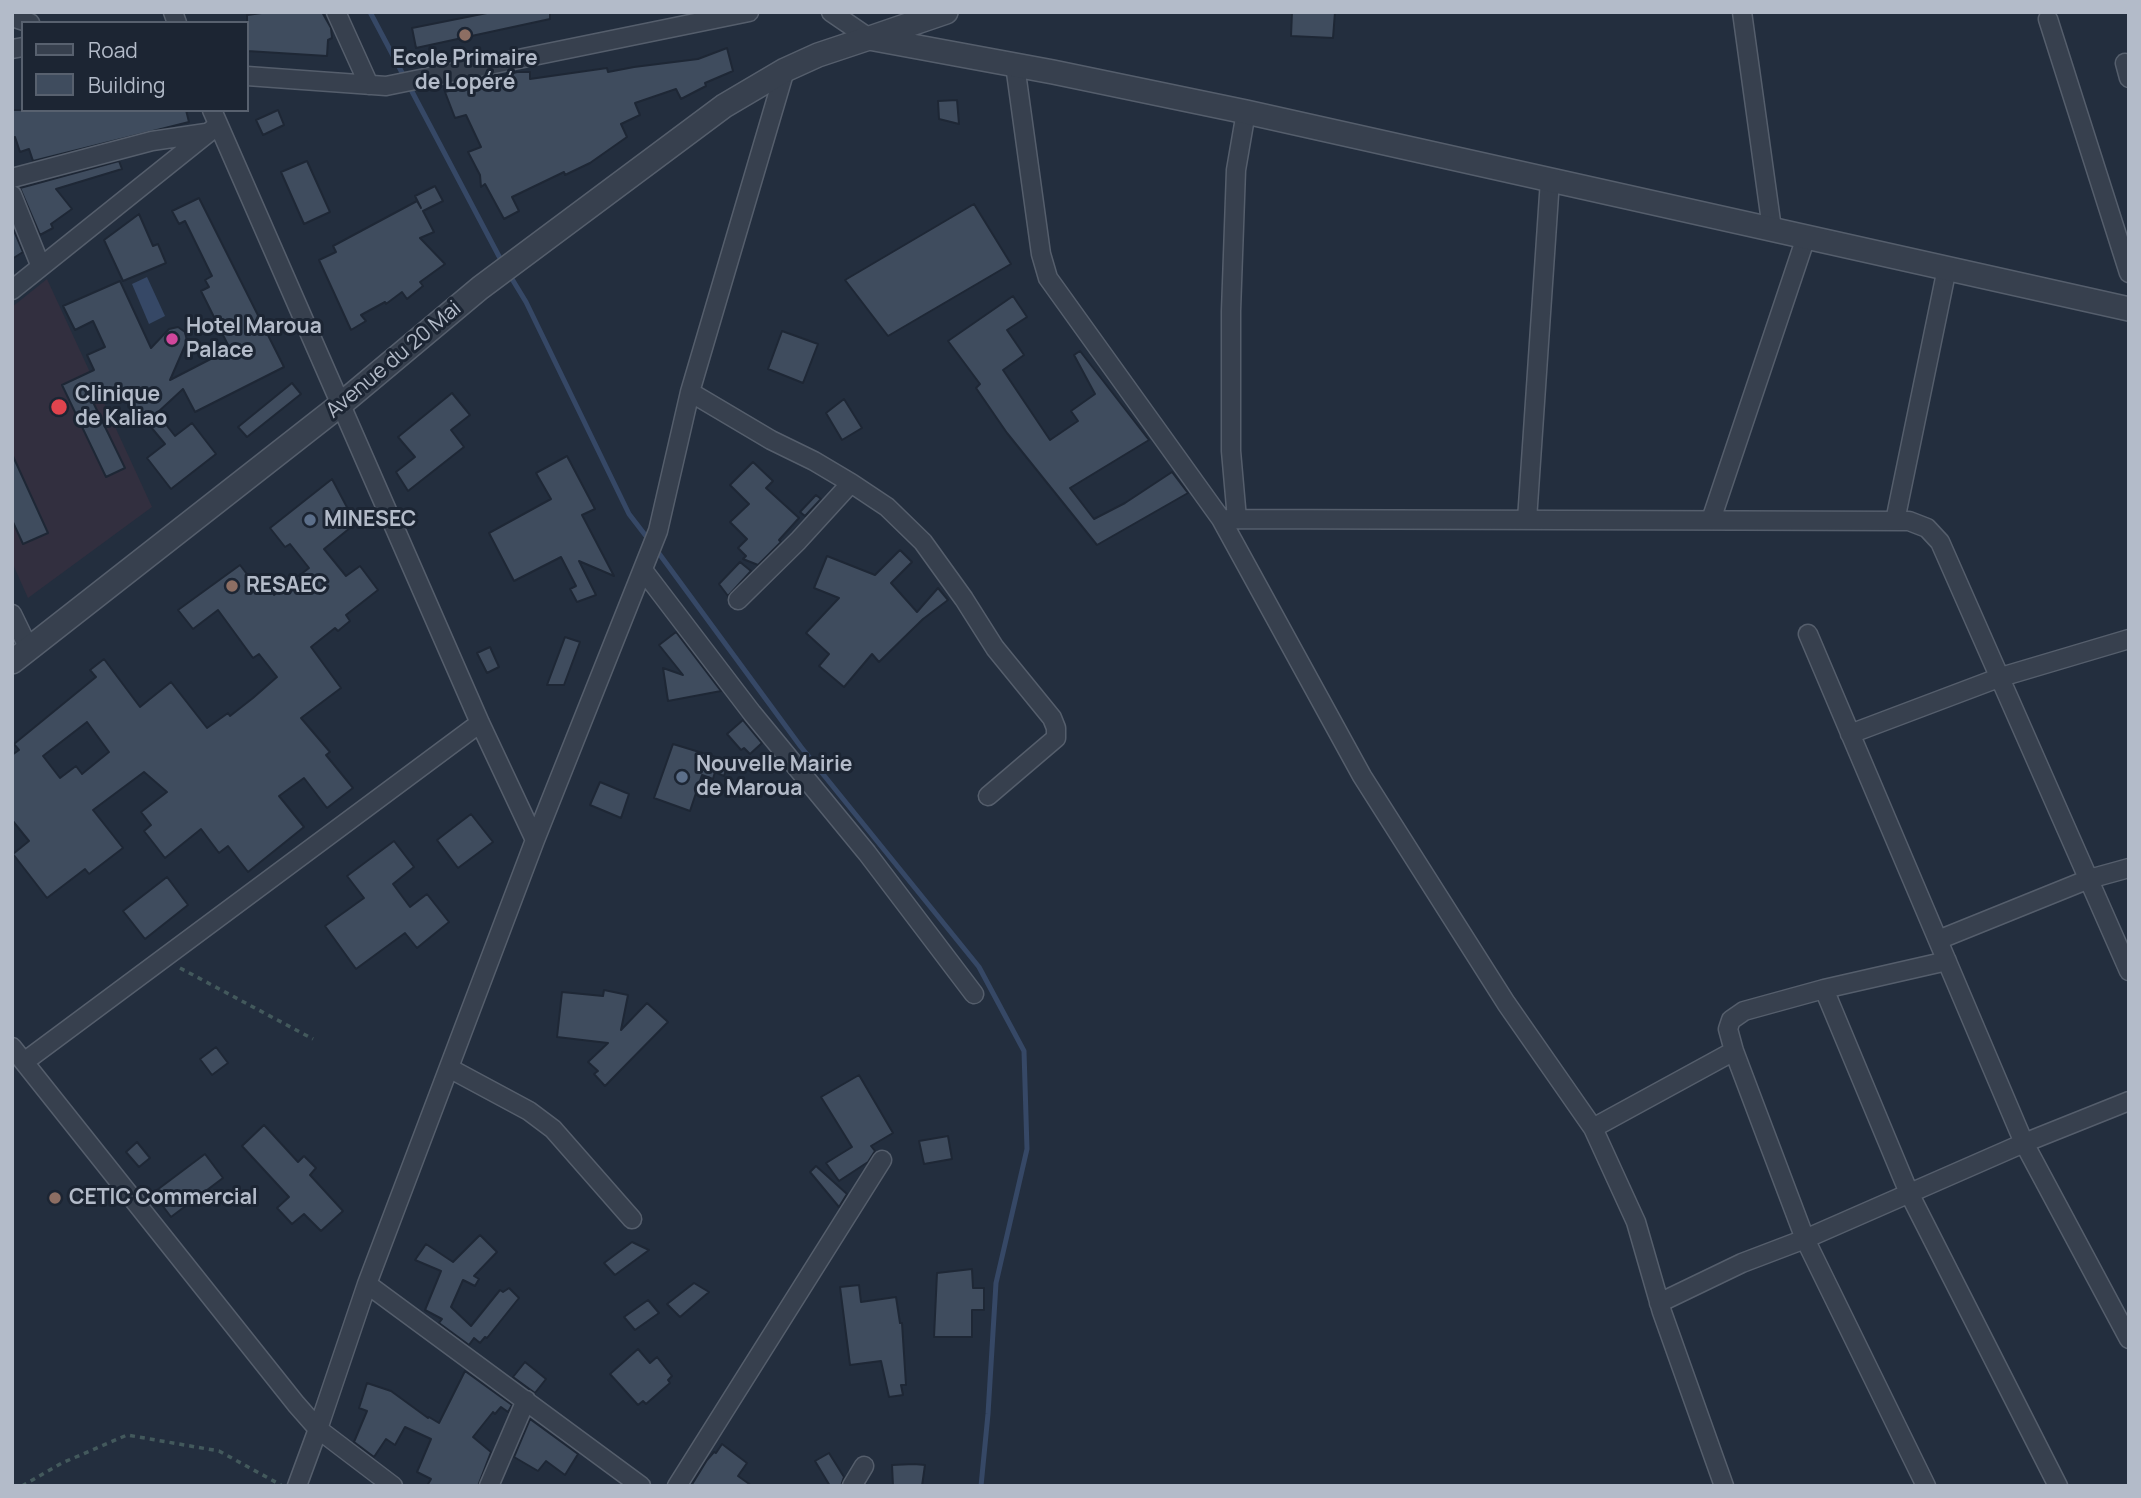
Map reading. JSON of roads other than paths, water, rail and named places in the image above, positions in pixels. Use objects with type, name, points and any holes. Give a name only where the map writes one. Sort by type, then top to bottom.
[{"type":"street","points":[[336,12],[378,85]]},
{"type":"street","points":[[248,76],[378,85],[422,79],[749,12]]},
{"type":"street","points":[[831,12],[869,38],[1246,112],[2129,309]]},
{"type":"street","name":"Avenue du 20 Mai","points":[[21,655],[340,405],[480,288],[724,106],[785,70],[818,55],[946,12]]},
{"type":"street","points":[[1742,12],[1772,229]]},
{"type":"street","points":[[2048,19],[2129,273]]},
{"type":"street","points":[[1015,65],[1041,254],[1048,278],[1229,519],[1362,776],[1506,1003],[1593,1128],[1636,1222],[1659,1303],[1724,1486]]},
{"type":"street","points":[[297,1486],[367,1284],[535,840],[658,531],[690,392],[785,70]]},
{"type":"street","points":[[1229,519],[1231,311],[1236,170],[1246,112]]},
{"type":"street","points":[[12,178],[213,123]]},
{"type":"street","points":[[12,290],[213,123]]},
{"type":"street","points":[[213,123],[480,723],[535,840]]},
{"type":"street","points":[[1527,520],[1550,180]]},
{"type":"street","points":[[12,195],[41,267]]},
{"type":"street","points":[[1711,520],[1806,237]]},
{"type":"street","points":[[1895,521],[1947,268]]},
{"type":"street","points":[[690,392],[771,440],[851,482],[887,508],[923,542],[995,648],[1052,718],[1056,728],[1056,738],[988,796]]},
{"type":"street","points":[[738,600],[798,541],[851,482]]},
{"type":"street","points":[[1229,519],[1909,521],[1927,528],[1940,542],[2129,971]]},
{"type":"street","points":[[645,565],[752,713],[867,853],[974,994]]},
{"type":"street","points":[[12,614],[21,655]]},
{"type":"street","points":[[1808,634],[2024,1143],[2129,1339]]},
{"type":"street","points":[[1850,734],[2001,677],[2129,639]]},
{"type":"street","points":[[24,1062],[480,723]]},
{"type":"street","points":[[1938,940],[2089,879],[2129,868]]},
{"type":"street","points":[[1926,1486],[1805,1239],[1728,1029],[1731,1020],[1744,1012],[1824,989],[1947,961]]},
{"type":"street","points":[[1824,989],[1909,1193],[2058,1486]]},
{"type":"street","points":[[12,1047],[318,1429],[394,1486]]},
{"type":"street","points":[[1593,1128],[1734,1051]]},
{"type":"street","points":[[449,1068],[529,1111],[553,1129],[632,1219]]},
{"type":"street","points":[[1659,1303],[1742,1263],[1805,1239],[2024,1143],[2129,1101]]},
{"type":"street","points":[[677,1486],[882,1160]]},
{"type":"street","points":[[367,1284],[641,1486]]},
{"type":"street","points":[[489,1486],[526,1400]]},
{"type":"street","points":[[852,1486],[864,1465]]},
{"type":"water","points":[[147,277],[165,316],[149,324],[132,284]]},
{"type":"waterway","points":[[370,12],[502,262]]},
{"type":"waterway","points":[[509,274],[526,302],[629,514],[649,540]]},
{"type":"waterway","points":[[655,548],[801,747],[979,967],[1024,1051],[1027,1149],[996,1283],[981,1486]]},
{"type":"place","name":"Ecole Primaire de Lopéré","points":[[465,35]]},
{"type":"place","name":"Hotel Maroua Palace","points":[[172,339]]},
{"type":"place","name":"Clinique de Kaliao","points":[[59,407]]},
{"type":"place","name":"MINESEC","points":[[310,520]]},
{"type":"place","name":"RESAEC","points":[[232,586]]},
{"type":"place","name":"Nouvelle Mairie de Maroua","points":[[682,777]]},
{"type":"place","name":"CETIC Commercial","points":[[55,1198]]}]
